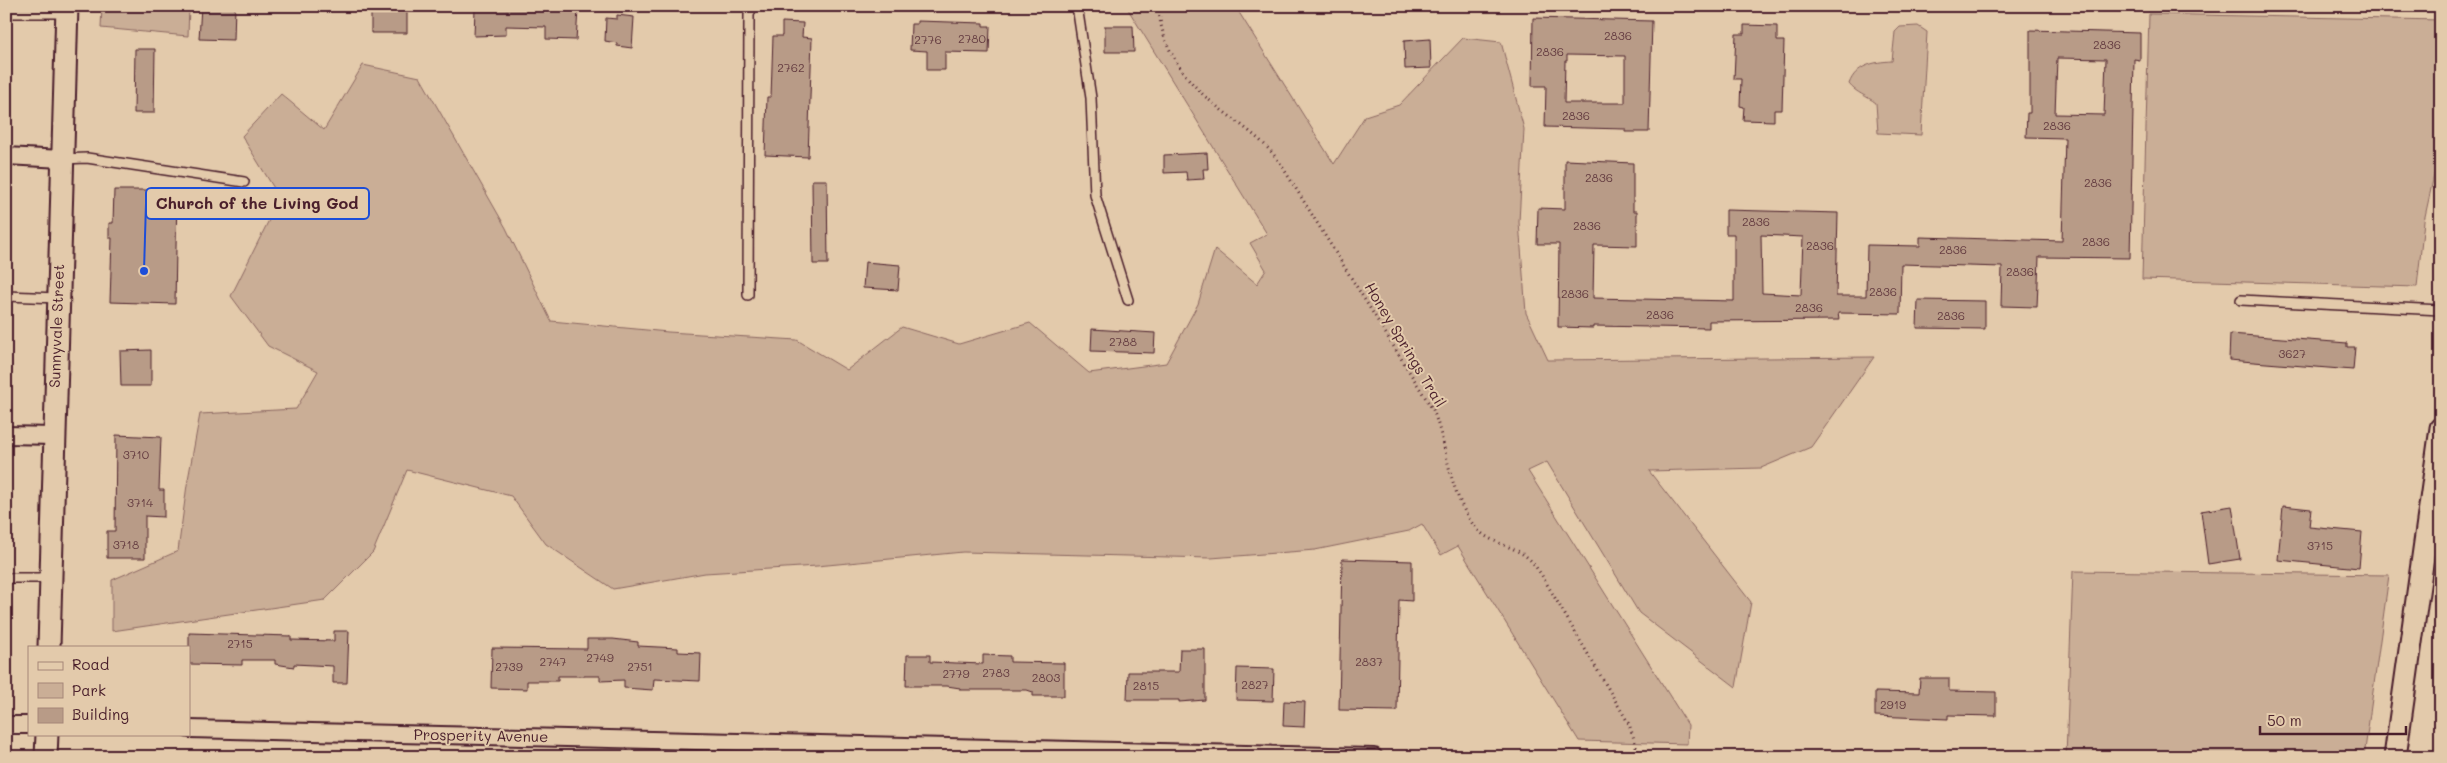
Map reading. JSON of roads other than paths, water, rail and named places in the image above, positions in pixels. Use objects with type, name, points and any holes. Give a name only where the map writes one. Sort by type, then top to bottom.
[{"type":"street","name":"Sunnyvale Street","points":[[48,646],[67,10]]},
{"type":"street","points":[[6,156],[62,159]]},
{"type":"street","points":[[2395,757],[2441,428]]},
{"type":"street","points":[[6,435],[54,436]]},
{"type":"street","points":[[6,725],[28,725]]},
{"type":"street","name":"Prosperity Avenue","points":[[190,729],[877,751],[1374,757]]},
{"type":"street","points":[[46,757],[47,736]]},
{"type":"lane","points":[[748,295],[749,15],[752,6]]},
{"type":"lane","points":[[1077,6],[1091,98],[1095,195],[1128,300]]},
{"type":"lane","points":[[6,13],[67,10]]},
{"type":"lane","points":[[62,159],[87,158],[244,182]]},
{"type":"lane","points":[[6,296],[58,298]]},
{"type":"lane","points":[[2241,300],[2441,310]]},
{"type":"lane","points":[[6,578],[50,578]]},
{"type":"place","name":"Church of the Living God","points":[[144,271]]}]
